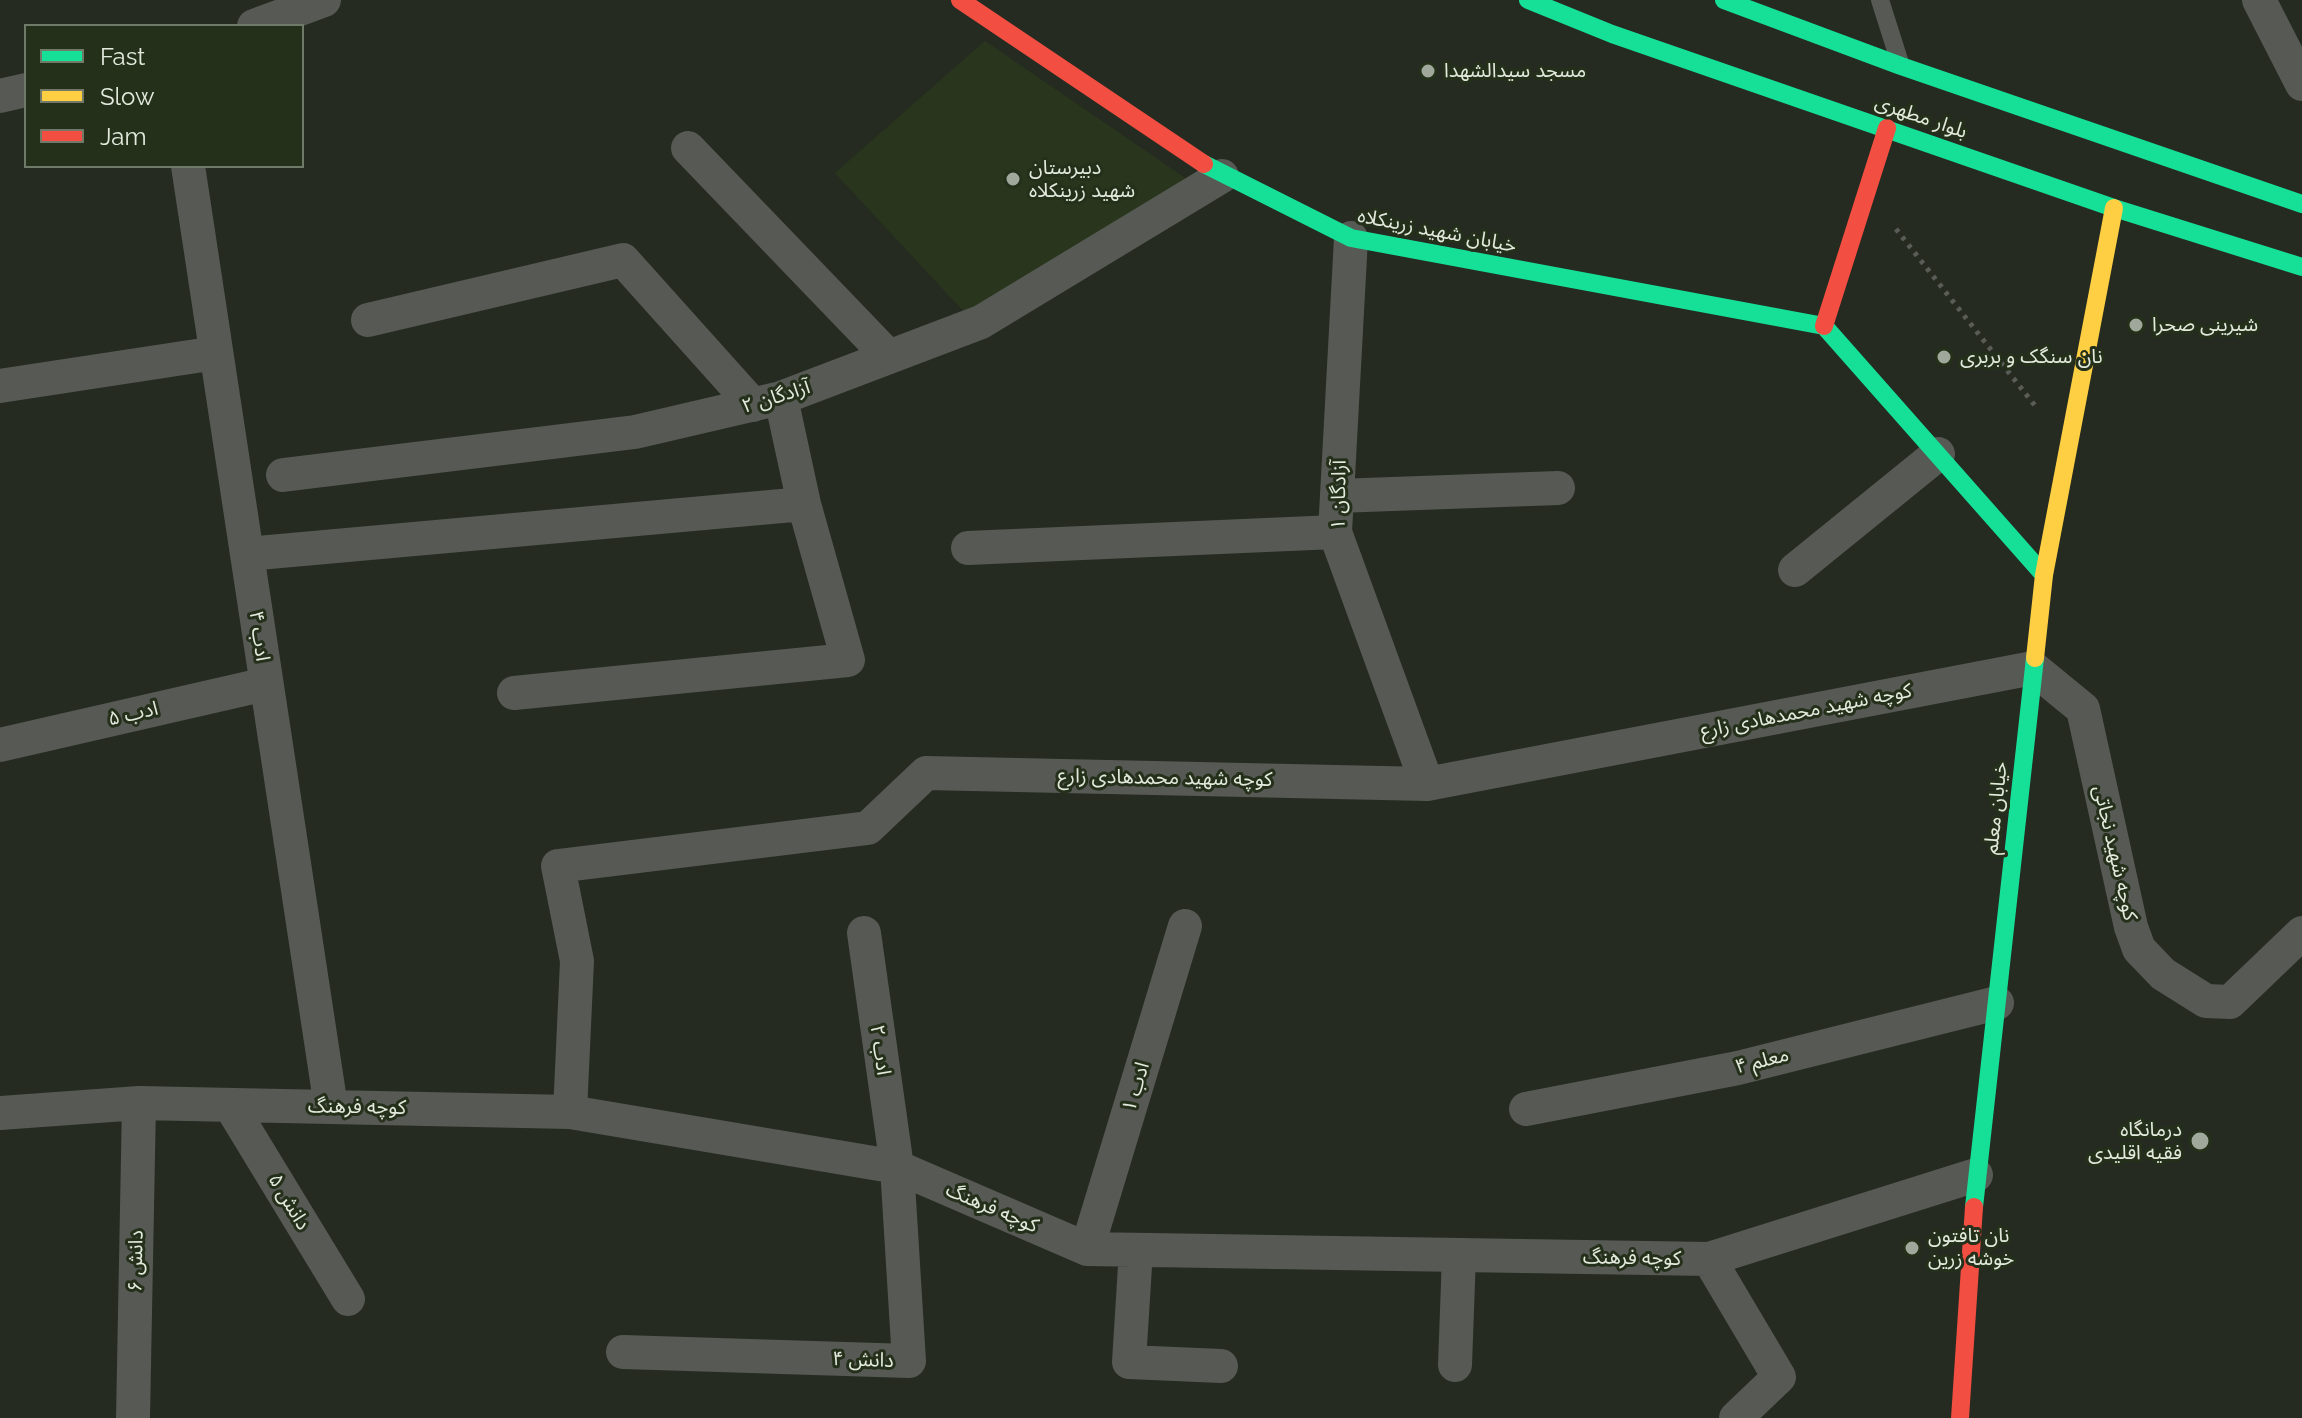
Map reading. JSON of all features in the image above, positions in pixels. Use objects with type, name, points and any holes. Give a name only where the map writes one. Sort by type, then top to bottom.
[{"type":"street","points":[[259,24],[324,0]]},
{"type":"street","name":"خیابان شهید زرینکلاه","points":[[960,0],[1222,176],[1351,238],[1824,326]]},
{"type":"street","name":"بلوار مطهری","points":[[1528,0],[1612,34],[2114,208],[2302,267]]},
{"type":"street","name":"بلوار مطهری","points":[[1724,0],[1901,66],[2302,204]]},
{"type":"street","points":[[2259,0],[2302,84]]},
{"type":"street","points":[[0,96],[24,90]]},
{"type":"street","points":[[1887,128],[1824,326],[2044,575]]},
{"type":"street","points":[[688,148],[889,357]]},
{"type":"street","name":"ادب ۴","points":[[188,168],[331,1107]]},
{"type":"street","name":"آزادگان ۲","points":[[283,475],[635,432],[767,401],[981,322],[1222,176]]},
{"type":"street","name":"خیابان معلم","points":[[1960,1418],[1976,1175],[2044,575],[2114,208]]},
{"type":"street","name":"آزادگان ۱","points":[[1351,238],[1335,532],[1427,784]]},
{"type":"street","points":[[368,320],[623,260],[767,401],[804,504],[848,660],[514,693]]},
{"type":"street","points":[[0,386],[216,353]]},
{"type":"street","points":[[1795,570],[1938,454]]},
{"type":"street","points":[[1337,496],[1558,488]]},
{"type":"street","points":[[247,554],[804,504]]},
{"type":"street","points":[[968,548],[1335,532]]},
{"type":"street","name":"کوچه شهید محمدهادی زارع","points":[[570,1112],[577,961],[558,866],[868,828],[926,773],[1427,784],[2033,668]]},
{"type":"street","name":"کوچه شهید نجاتی","points":[[2033,668],[2083,709],[2131,927],[2139,949],[2163,974],[2206,1001],[2230,1002],[2302,933]]},
{"type":"street","name":"ادب ۵","points":[[0,745],[266,684]]},
{"type":"street","name":"ادب ۱","points":[[1087,1249],[1185,926]]},
{"type":"street","name":"ادب ۲","points":[[864,933],[897,1167]]},
{"type":"street","name":"معلم ۴","points":[[1526,1109],[1738,1068],[1997,1003]]},
{"type":"street","name":"کوچه فرهنگ","points":[[0,1113],[139,1103],[570,1112],[897,1167],[1087,1249],[1709,1259],[1976,1175]]},
{"type":"street","name":"دانش ۶","points":[[133,1418],[139,1103]]},
{"type":"street","name":"دانش ۵","points":[[230,1105],[348,1299]]},
{"type":"street","name":"دانش ۴","points":[[623,1352],[909,1361],[897,1167]]},
{"type":"street","points":[[1136,1250],[1129,1362],[1221,1366]]},
{"type":"street","points":[[1455,1365],[1459,1255]]},
{"type":"street","points":[[1709,1259],[1779,1377],[1736,1418]]},
{"type":"lane","points":[[1880,0],[1901,66]]},
{"type":"path","points":[[1867,192],[2068,449]]},
{"type":"shaded area","name":"دبیرستان شهید زرینکلاه","points":[[985,41],[1194,184],[966,314],[835,173]]},
{"type":"traffic: fast","points":[[1528,0],[1612,34],[2114,208],[2302,267]]},
{"type":"traffic: fast","points":[[1724,0],[1901,66],[2302,204]]},
{"type":"traffic: fast","points":[[1204,164],[1351,238],[1824,326],[2044,575]]},
{"type":"traffic: fast","points":[[1974,1207],[2035,658]]},
{"type":"traffic: slow","points":[[2035,658],[2044,575],[2114,208]]},
{"type":"traffic: jam","points":[[960,0],[1204,164]]},
{"type":"traffic: jam","points":[[1824,326],[1887,128]]},
{"type":"traffic: jam","points":[[1960,1418],[1974,1207]]},
{"type":"place","name":"مسجد سیدالشهدا","points":[[1428,71]]},
{"type":"place","name":"دبیرستان شهید زرینکلاه","points":[[1013,179]]},
{"type":"place","name":"شیرینی صحرا","points":[[2136,325]]},
{"type":"place","name":"نان سنگک و بربری","points":[[1944,357]]},
{"type":"place","name":"درمانگاه فقیه اقلیدی","points":[[2200,1141]]},
{"type":"place","name":"نان تافتون خوشه زرین","points":[[1912,1248]]}]
